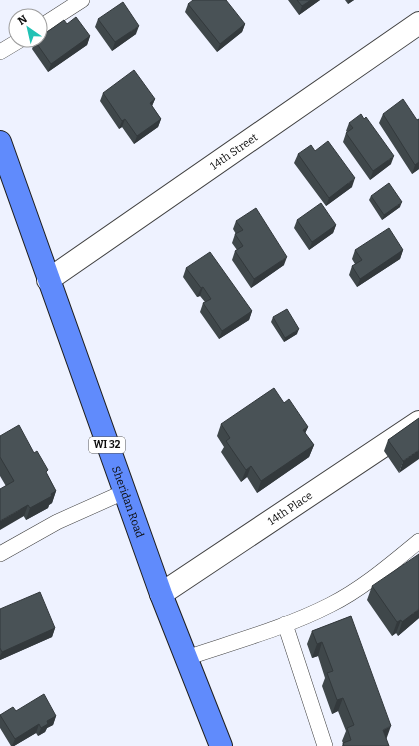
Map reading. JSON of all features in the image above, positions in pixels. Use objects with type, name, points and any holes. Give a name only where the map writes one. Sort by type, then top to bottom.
[{"type":"main road","name":"Sheridan Road","points":[[0,142],[161,594],[221,746]]},
{"type":"street","name":"14th Street","points":[[48,280],[419,23]]},
{"type":"street","name":"14th Place","points":[[161,594],[419,422]]},
{"type":"lane","points":[[48,22],[82,0]]},
{"type":"lane","points":[[0,554],[56,522],[124,492]]},
{"type":"lane","points":[[186,658],[284,624],[329,606],[354,591],[419,541]]},
{"type":"lane","points":[[284,624],[325,746]]},
{"type":"building","points":[[193,0],[226,0],[245,24],[220,44],[188,4]]},
{"type":"building","points":[[297,0],[311,0],[302,6]]},
{"type":"building","points":[[123,2],[139,26],[115,42],[98,19]]},
{"type":"building","points":[[76,17],[90,36],[51,64],[40,48],[48,48],[48,31],[64,20],[67,24]]},
{"type":"building","points":[[134,70],[155,99],[150,103],[161,119],[137,136],[125,119],[122,121],[103,93]]},
{"type":"building","points":[[403,99],[417,120],[419,119],[419,162],[415,165],[383,114]]},
{"type":"building","points":[[361,114],[364,119],[366,117],[394,156],[373,171],[346,133],[353,128],[349,123]]},
{"type":"building","points":[[328,141],[355,178],[329,198],[298,154],[311,145],[315,151]]},
{"type":"building","points":[[389,183],[402,202],[384,215],[371,196]]},
{"type":"building","points":[[321,203],[336,225],[312,242],[297,220]]},
{"type":"building","points":[[256,208],[287,257],[254,279],[235,251],[243,246],[235,234],[243,230],[236,221]]},
{"type":"building","points":[[389,228],[403,250],[360,279],[352,266],[362,260],[355,250]]},
{"type":"building","points":[[210,252],[252,311],[222,331],[203,303],[211,299],[203,287],[201,288],[186,268]]},
{"type":"building","points":[[287,309],[299,329],[285,338],[273,317]]},
{"type":"building","points":[[274,388],[284,403],[289,399],[308,427],[303,430],[314,445],[261,481],[251,466],[246,470],[226,441],[230,438],[221,424]]},
{"type":"building","points":[[419,418],[419,450],[403,461],[388,440]]},
{"type":"building","points":[[19,425],[34,453],[37,451],[48,470],[46,472],[56,491],[51,494],[52,496],[30,508],[28,505],[0,521],[0,489],[14,481],[0,457],[0,436]]},
{"type":"building","points":[[419,554],[419,609],[402,622],[401,620],[397,622],[372,586]]},
{"type":"building","points":[[40,592],[55,628],[2,652],[0,648],[0,609]]},
{"type":"building","points":[[351,616],[391,726],[383,730],[389,746],[344,746],[343,743],[351,740],[347,728],[354,725],[343,698],[337,700],[327,673],[333,671],[322,642],[317,644],[312,631]]},
{"type":"building","points":[[44,694],[56,716],[47,721],[48,724],[41,728],[39,724],[15,739],[0,715],[13,707],[16,711]]}]
